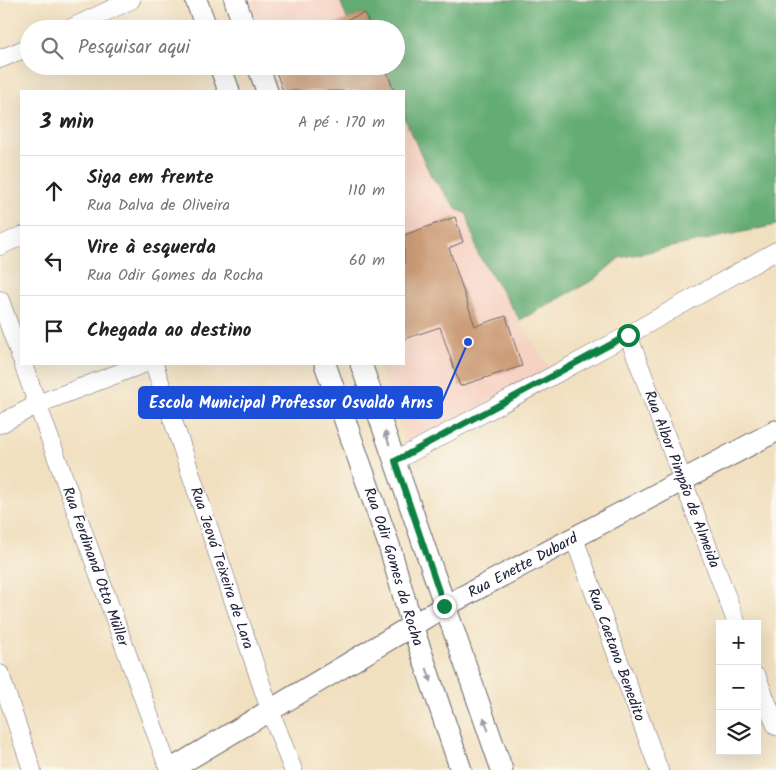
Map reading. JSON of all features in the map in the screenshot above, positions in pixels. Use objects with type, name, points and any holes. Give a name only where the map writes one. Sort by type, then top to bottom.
[{"type":"street","points":[[88,20],[131,0]]},
{"type":"street","points":[[196,0],[204,20]]},
{"type":"street","points":[[236,0],[242,20]]},
{"type":"street","points":[[0,60],[20,51]]},
{"type":"street","points":[[223,75],[229,90]]},
{"type":"street","points":[[261,75],[267,90]]},
{"type":"street","points":[[0,246],[20,236]]},
{"type":"street","points":[[395,461],[628,335],[776,252]]},
{"type":"street","points":[[0,300],[20,355]]},
{"type":"street","name":"Rua Albor Pimpão de Almeida","points":[[628,335],[735,620]]},
{"type":"street","name":"Rua Ferdinand Otto Müller","points":[[23,365],[169,770]]},
{"type":"street","points":[[0,424],[38,404],[140,365]]},
{"type":"street","name":"Rua Jeová Teixeira de Lara","points":[[154,365],[270,710],[293,770]]},
{"type":"street","name":"Rua Odir Gomes da Rocha","points":[[325,365],[389,545],[412,625],[461,770]]},
{"type":"street","points":[[361,365],[502,770]]},
{"type":"street","name":"Rua Enette Dubard","points":[[169,770],[444,606],[776,431]]},
{"type":"street","name":"Rua Caetano Benedito","points":[[574,538],[659,770]]},
{"type":"street","points":[[0,674],[32,770]]},
{"type":"street","points":[[761,688],[776,726]]},
{"type":"shaded area","points":[[250,0],[340,0],[347,19],[344,20],[257,20]]},
{"type":"shaded area","points":[[405,119],[431,176],[458,210],[467,214],[478,254],[549,368],[407,445],[378,365],[405,365]]},
{"type":"green space","points":[[340,0],[776,0],[776,225],[619,258],[595,279],[520,320],[478,254],[467,214],[458,210],[431,176],[405,119],[405,90],[394,90],[388,75],[405,75],[405,20],[368,20],[365,13],[347,19]]},
{"type":"building","points":[[365,13],[368,20],[346,20]]},
{"type":"building","points":[[277,75],[388,75],[394,90],[283,90]]},
{"type":"building","points":[[455,217],[463,242],[449,248],[475,326],[506,316],[522,366],[460,386],[440,327],[405,339],[405,235]]},
{"type":"place","name":"Escola Municipal Professor Osvaldo Arns","points":[[468,342]]},
{"type":"route","points":[[444,606],[395,461],[628,335]]}]
